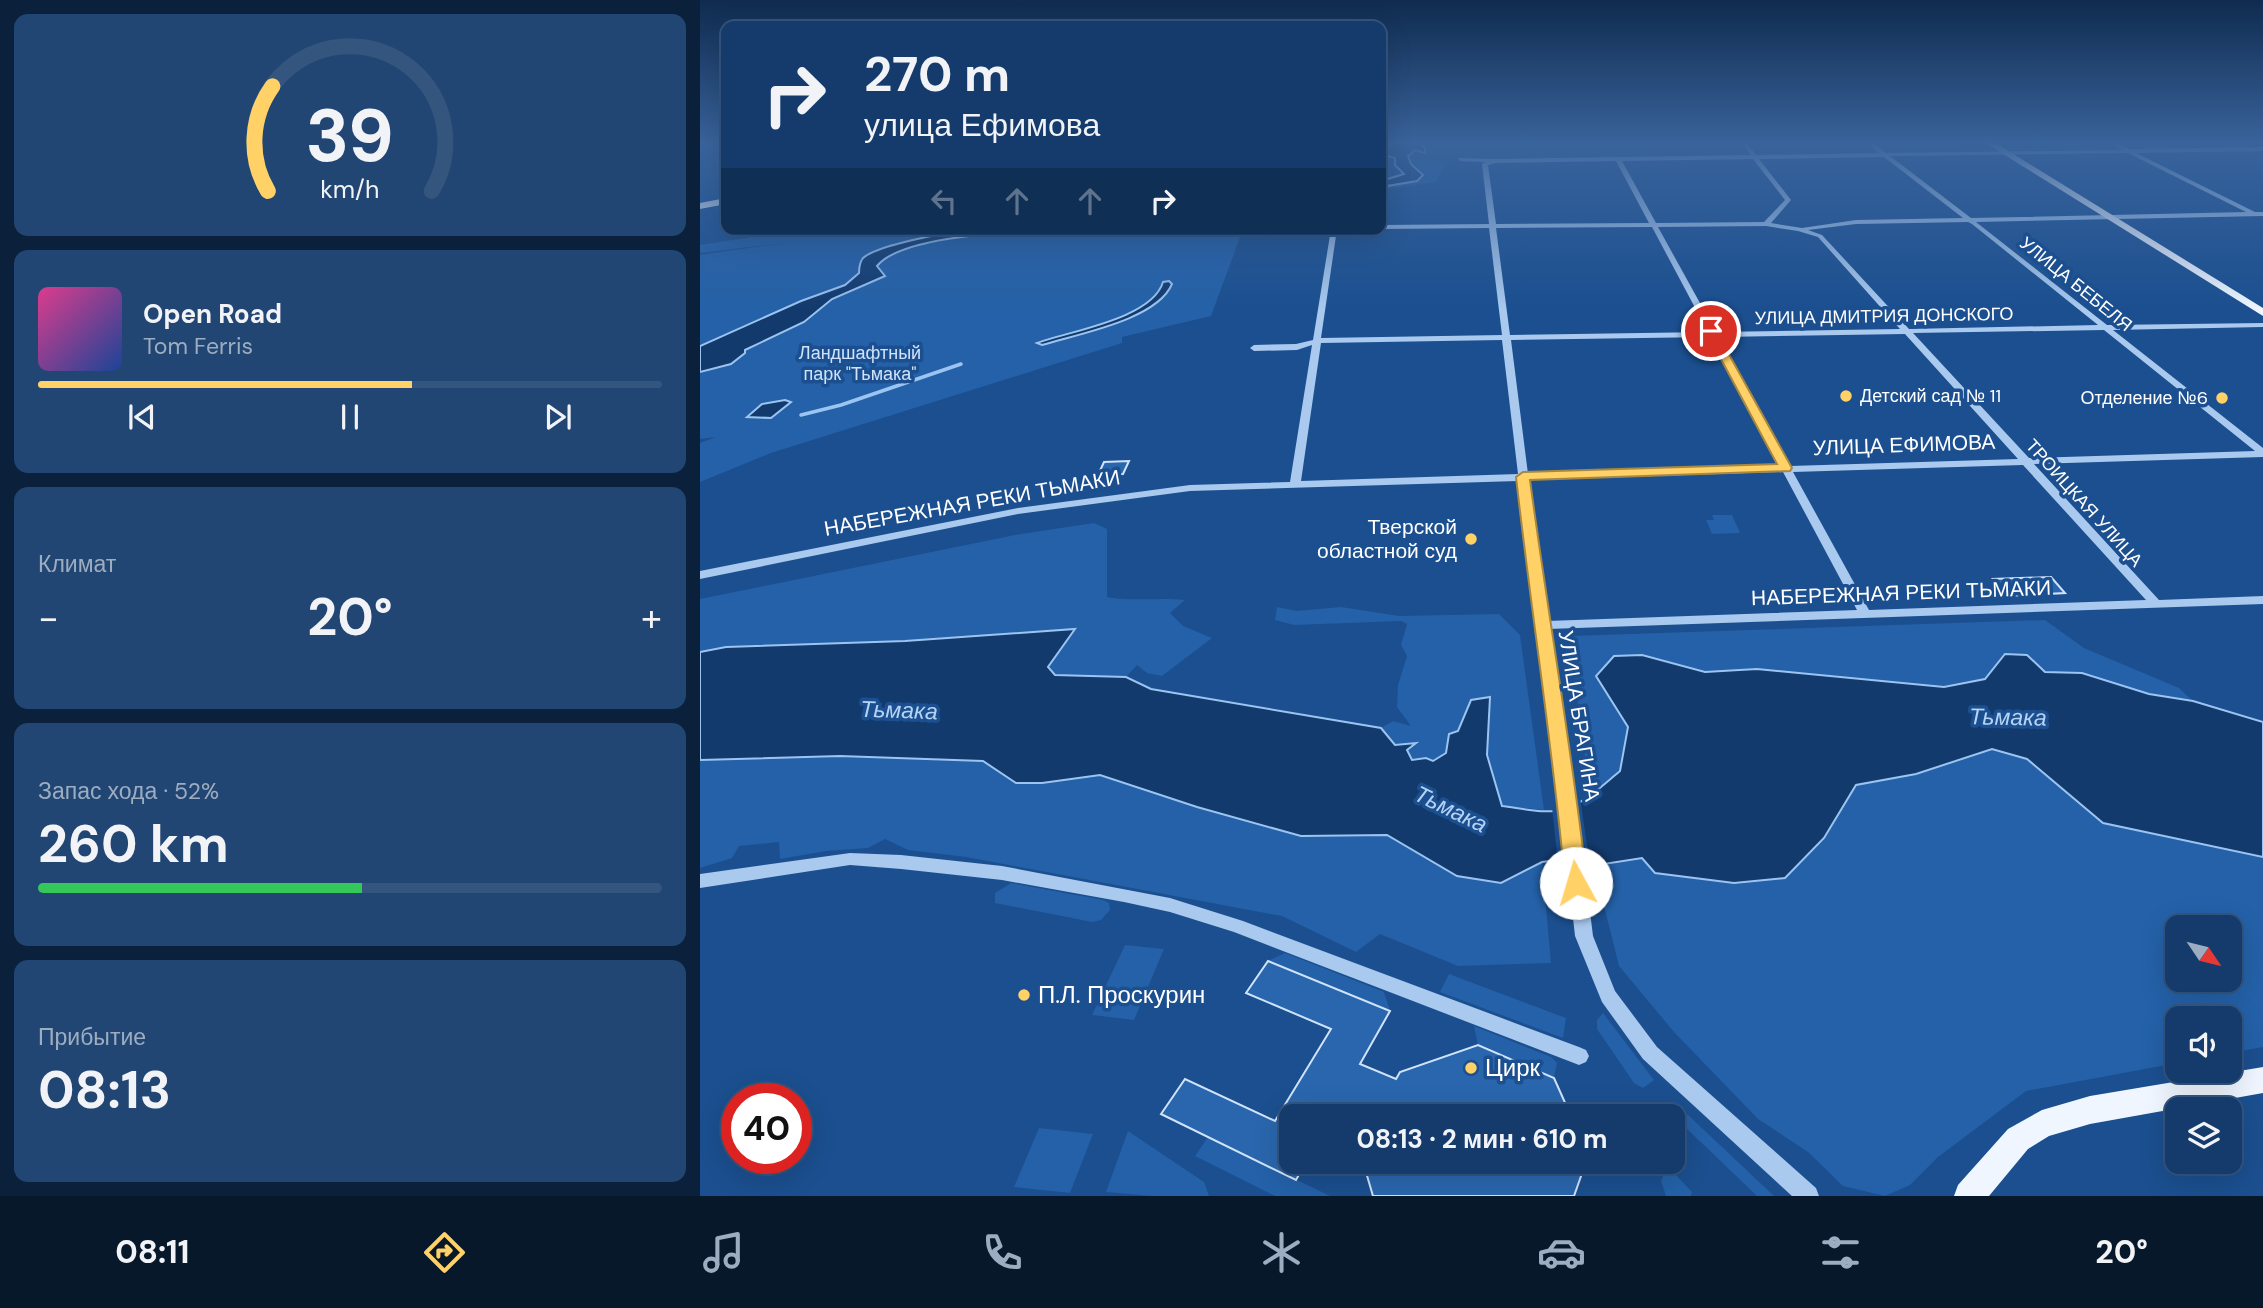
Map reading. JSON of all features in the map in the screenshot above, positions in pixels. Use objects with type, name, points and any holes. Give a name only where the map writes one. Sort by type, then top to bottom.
[{"type":"main road","points":[[2080,198],[2263,310]]},
{"type":"main road","points":[[700,206],[721,202]]},
{"type":"main road","points":[[1969,1196],[2018,1139],[2042,1124],[2090,1110],[2263,1080]]},
{"type":"street","name":"УЛИЦА БРАГИНА","points":[[1488,198],[1541,625],[1566,782],[1578,908],[1592,959],[1608,996],[1623,1019],[1661,1065],[1808,1196]]},
{"type":"street","points":[[1639,198],[1865,614]]},
{"type":"street","points":[[1766,224],[1788,200],[1786,198]]},
{"type":"street","name":"УЛИЦА БЕБЕЛЯ","points":[[1942,198],[2263,453]]},
{"type":"street","points":[[2223,198],[2263,216]]},
{"type":"street","points":[[1386,227],[1766,224],[1829,227],[1856,222],[2255,214]]},
{"type":"street","points":[[1788,227],[1820,236],[1829,227]]},
{"type":"street","points":[[1295,484],[1333,235]]},
{"type":"street","name":"ТРОИЦКАЯ УЛИЦА","points":[[1820,236],[2156,604]]},
{"type":"street","name":"УЛИЦА ДМИТРИЯ ДОНСКОГО","points":[[1254,348],[1297,347],[1317,341],[2263,325]]},
{"type":"street","name":"УЛИЦА ЕФИМОВА","points":[[1295,484],[2263,453]]},
{"type":"street","name":"НАБЕРЕЖНАЯ РЕКИ ТЬМАКИ","points":[[700,575],[1018,510],[1135,493],[1295,484]]},
{"type":"street","name":"НАБЕРЕЖНАЯ РЕКИ ТЬМАКИ","points":[[1541,625],[2263,600]]},
{"type":"street","points":[[700,881],[850,859],[1002,873],[1124,895],[1170,905],[1237,926],[1579,1056]]},
{"type":"green space","points":[[764,235],[942,235],[874,252],[864,258],[859,273],[845,285],[801,301],[700,346],[700,255],[783,243],[700,253],[700,245]]},
{"type":"green space","name":"Ландшафтный парк \"Тьмака\"","points":[[1241,235],[1211,316],[1122,337],[1122,343],[771,453],[700,482],[700,443],[716,437],[700,439],[700,373],[731,364],[744,350],[804,322],[832,299],[885,276],[877,266],[890,256],[910,248],[960,237]]},
{"type":"green space","points":[[1712,515],[1732,515],[1740,533],[1712,534],[1706,520],[1714,520]]},
{"type":"green space","points":[[1094,523],[1107,529],[1107,597],[1185,600],[1170,613],[1183,626],[1212,638],[1162,676],[1147,673],[1137,665],[1126,677],[1055,675],[1048,668],[1074,629],[905,641],[726,647],[700,652],[700,599],[1015,535]]},
{"type":"green space","points":[[1277,607],[1297,611],[1341,607],[1399,616],[1499,614],[1520,635],[1544,810],[1502,806],[1487,755],[1490,697],[1471,700],[1458,731],[1449,735],[1446,753],[1433,761],[1426,758],[1411,760],[1407,749],[1415,745],[1395,745],[1381,728],[1393,721],[1411,726],[1397,707],[1398,685],[1407,656],[1401,645],[1407,624],[1401,621],[1294,625],[1275,620]]},
{"type":"green space","points":[[2045,620],[2084,648],[2179,688],[2193,701],[2149,694],[2082,673],[2045,672],[2027,655],[2005,654],[1985,679],[1944,687],[1757,669],[1705,672],[1642,655],[1596,676],[1628,727],[1620,771],[1590,795],[1569,636]]},
{"type":"green space","points":[[1992,749],[2027,759],[2103,823],[2263,857],[2263,1047],[2242,1051],[2242,1006],[2165,1006],[2165,1065],[2026,1091],[1938,1157],[1910,1185],[1885,1196],[1843,1186],[1808,1152],[1758,1119],[1674,1032],[1619,966],[1599,886],[1604,864],[1642,858],[1655,873],[1734,883],[1824,838],[1856,785],[1916,774]]},
{"type":"green space","points":[[840,756],[983,761],[1016,783],[1042,783],[1100,775],[1197,807],[1301,836],[1387,835],[1457,876],[1501,883],[1542,862],[1551,963],[1458,966],[1380,934],[1356,952],[1282,916],[966,857],[908,850],[885,839],[868,848],[826,851],[780,859],[779,842],[739,846],[732,858],[700,868],[700,760]]},
{"type":"green space","points":[[1011,883],[1103,900],[1109,903],[1110,910],[1101,920],[1092,922],[995,903],[995,893]]},
{"type":"green space","points":[[1125,945],[1164,949],[1134,1020],[1092,1015]]},
{"type":"green space","points":[[1285,953],[1384,992],[1390,1011],[1268,961]]},
{"type":"green space","points":[[1449,974],[1566,1018],[1563,1038],[1440,992]]},
{"type":"green space","points":[[1603,1013],[1654,1080],[1643,1088],[1634,1083],[1597,1029],[1597,1020]]},
{"type":"green space","points":[[1474,1026],[1551,1057],[1557,1063],[1554,1077],[1478,1045]]},
{"type":"green space","points":[[1687,1114],[1774,1196],[1757,1196],[1685,1127]]},
{"type":"green space","points":[[1039,1128],[1093,1134],[1070,1193],[1014,1187]]},
{"type":"green space","points":[[1128,1131],[1204,1182],[1209,1196],[1153,1196],[1106,1192]]},
{"type":"green space","points":[[1208,1137],[1279,1171],[1279,1174],[1285,1174],[1330,1196],[1275,1196],[1195,1156]]},
{"type":"green space","points":[[1664,1174],[1675,1174],[1692,1192],[1691,1196],[1666,1196],[1661,1181]]},
{"type":"water","points":[[939,235],[978,235],[933,241],[890,256],[877,266],[885,276],[832,299],[804,322],[745,350],[745,353],[731,364],[700,372],[700,346],[801,301],[845,285],[859,273],[863,258],[883,248]]},
{"type":"water","points":[[1169,281],[1172,284],[1164,297],[1134,316],[1075,336],[1042,345],[1037,343],[1127,314],[1156,295],[1163,282]]},
{"type":"water","points":[[785,400],[791,402],[771,418],[747,417],[762,404]]},
{"type":"water","name":"Тьмака","points":[[1075,629],[1048,667],[1055,675],[1126,677],[1151,689],[1381,728],[1395,745],[1416,743],[1407,750],[1412,760],[1426,758],[1433,761],[1446,753],[1449,734],[1458,731],[1471,700],[1490,697],[1487,755],[1502,806],[1542,811],[1557,811],[1572,806],[1594,793],[1620,771],[1628,727],[1596,676],[1614,656],[1642,655],[1705,672],[1757,669],[1944,687],[1985,679],[2005,654],[2027,655],[2045,672],[2082,673],[2149,694],[2193,701],[2263,722],[2263,857],[2103,823],[2027,759],[1992,749],[1916,774],[1856,785],[1824,838],[1785,878],[1734,883],[1655,873],[1642,858],[1604,864],[1595,855],[1542,862],[1501,883],[1457,876],[1387,835],[1301,836],[1197,807],[1100,775],[1042,783],[1016,783],[983,761],[840,756],[700,760],[700,652],[726,647],[905,641]]},
{"type":"pier","points":[[1580,797],[1589,859],[1558,863],[1552,807],[1562,807]]},
{"type":"building","points":[[1129,461],[1123,474],[1098,475],[1104,462]]},
{"type":"building","points":[[2051,577],[2065,593],[2006,596],[1993,579]]},
{"type":"building","name":"Цирк","points":[[1268,961],[1390,1011],[1360,1064],[1396,1079],[1400,1072],[1478,1045],[1554,1078],[1566,1104],[1285,1104],[1331,1029],[1246,993]]},
{"type":"building","name":"Цирк","points":[[1185,1079],[1275,1121],[1279,1114],[1279,1172],[1161,1114]]},
{"type":"building","name":"Цирк","points":[[1284,1174],[1299,1174],[1296,1180]]},
{"type":"building","points":[[1367,1174],[1582,1174],[1574,1196],[1373,1196]]},
{"type":"waterway","points":[[801,415],[841,405],[961,364]]},
{"type":"place","name":"Детский сад № 11","points":[[1846,396]]},
{"type":"place","name":"Отделение №6","points":[[2222,398]]},
{"type":"place","name":"Тверской областной суд","points":[[1471,539]]},
{"type":"place","name":"П.Л. Проскурин","points":[[1024,995]]},
{"type":"place","name":"Цирк","points":[[1471,1068]]},
{"type":"route","points":[[1576,883],[1566,782],[1541,625],[1523,477],[1786,468],[1711,331]]}]
